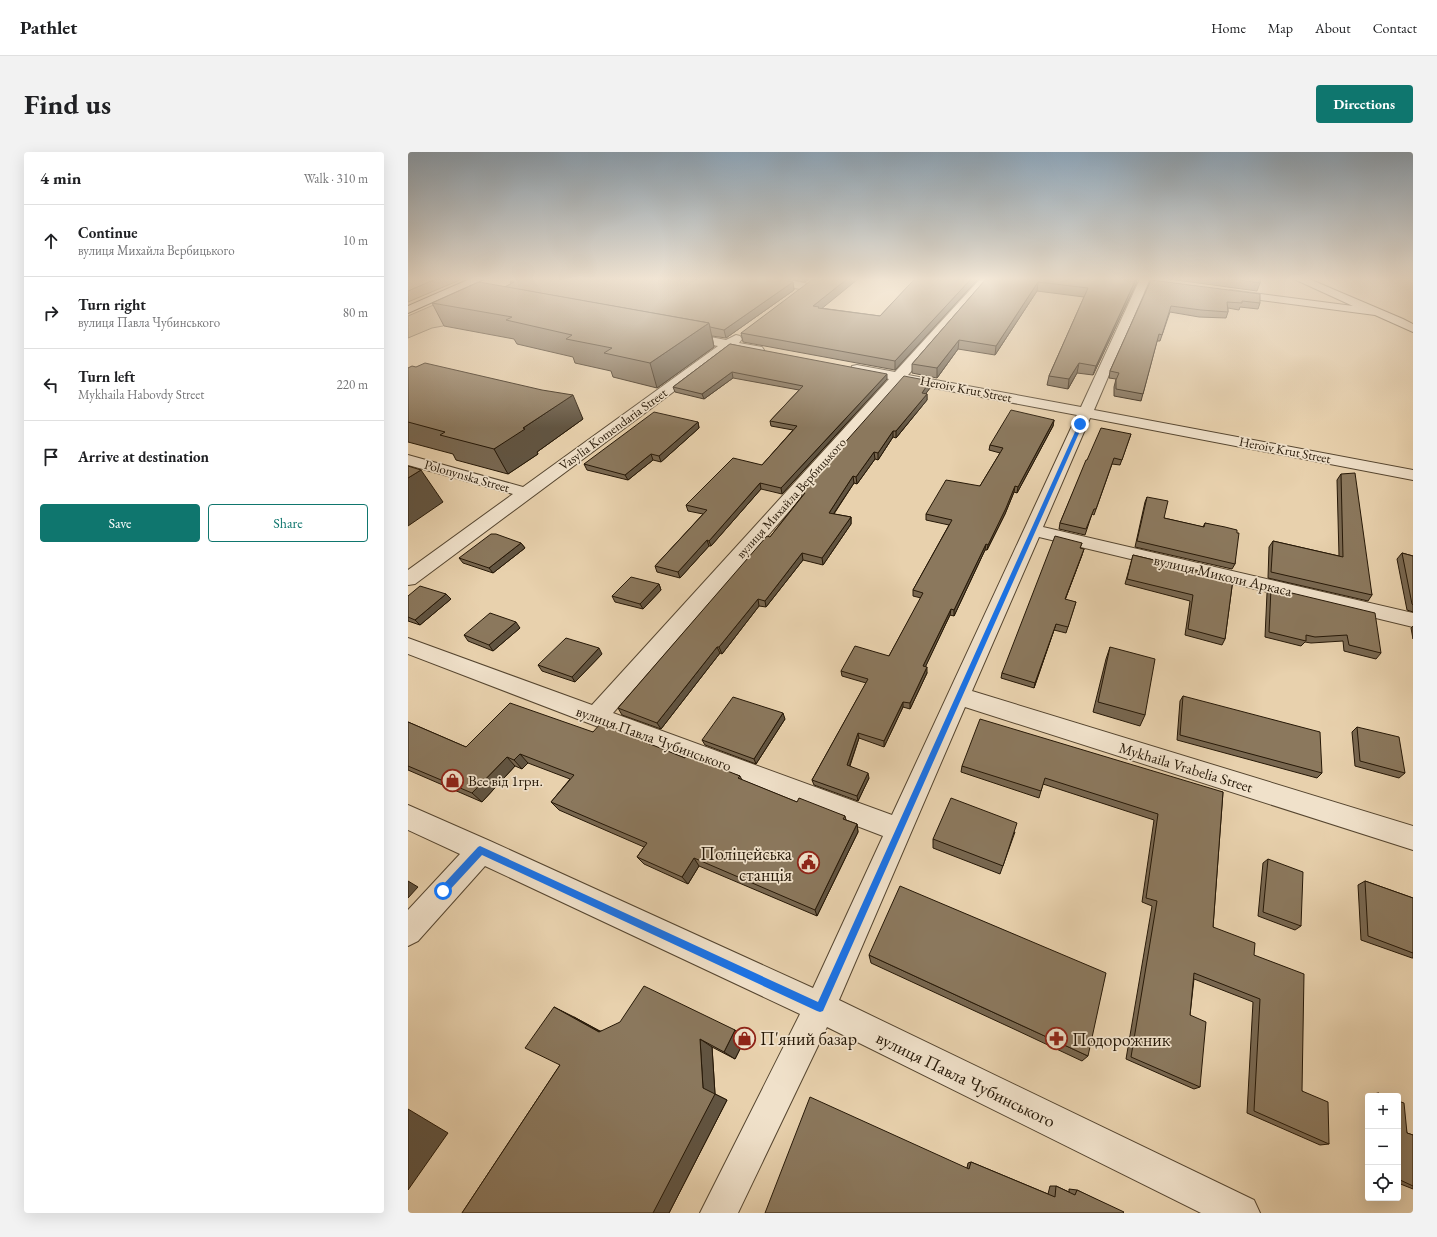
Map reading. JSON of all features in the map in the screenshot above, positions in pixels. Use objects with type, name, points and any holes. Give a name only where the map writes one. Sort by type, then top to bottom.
[{"type":"street","name":"вулиця Михайла Вербицького","points":[[595,716],[942,329]]},
{"type":"street","points":[[719,1213],[820,1007],[900,830],[1122,329]]},
{"type":"street","name":"Vasylia Komendaria Street","points":[[408,579],[746,332]]},
{"type":"street","points":[[672,334],[771,353]]},
{"type":"street","name":"Heroiv Krut Street","points":[[846,367],[1086,411],[1413,475]]},
{"type":"street","name":"Polonynska Street","points":[[408,460],[526,493]]},
{"type":"street","name":"вулиця Миколи Аркаса","points":[[1033,530],[1413,620]]},
{"type":"street","name":"вулиця Павла Чубинського","points":[[408,646],[900,830]]},
{"type":"street","name":"Mykhaila Vrabelia Street","points":[[959,696],[1413,838]]},
{"type":"street","name":"вулиця Павла Чубинського","points":[[408,816],[820,1007],[1240,1213]]},
{"type":"street","points":[[408,931],[480,850]]},
{"type":"shaded area","points":[[408,329],[431,329],[408,338]]},
{"type":"building","points":[[543,329],[701,329],[650,363],[604,353],[612,348],[566,339],[572,335]]},
{"type":"building","points":[[747,329],[925,329],[895,361],[741,333]]},
{"type":"building","points":[[943,329],[1007,329],[996,346],[959,340],[937,368],[912,364]]},
{"type":"building","points":[[1070,329],[1113,329],[1096,366],[1079,363],[1069,379],[1049,376]]},
{"type":"building","points":[[1129,329],[1164,329],[1162,335],[1159,334],[1143,394],[1116,389],[1116,380],[1119,373],[1110,371]]},
{"type":"building","points":[[730,344],[887,374],[781,488],[760,483],[709,541],[707,540],[678,572],[655,566],[707,510],[686,505],[733,458],[762,465],[797,426],[770,421],[803,386],[732,372],[702,394],[673,387]]},
{"type":"building","points":[[425,363],[542,390],[573,395],[494,449],[440,435],[445,432],[408,422],[408,368],[412,366],[416,367]]},
{"type":"building","points":[[904,376],[930,381],[922,393],[927,394],[896,431],[893,431],[878,453],[874,452],[856,477],[853,476],[829,513],[851,517],[822,558],[802,553],[765,601],[758,599],[719,647],[717,647],[657,723],[618,708],[767,536],[770,537],[805,493],[801,492]]},
{"type":"building","points":[[1011,410],[1054,420],[1018,487],[1015,486],[988,545],[986,544],[954,610],[951,609],[923,666],[927,667],[910,703],[903,702],[884,741],[858,733],[847,765],[868,773],[857,796],[812,780],[868,679],[841,671],[855,646],[889,656],[923,593],[913,590],[952,520],[926,514],[946,480],[980,486],[1003,448],[990,445]]},
{"type":"building","points":[[654,412],[698,422],[659,456],[651,454],[625,475],[584,464]]},
{"type":"building","points":[[1101,428],[1131,434],[1122,460],[1114,458],[1096,509],[1094,509],[1086,529],[1060,523],[1086,460]]},
{"type":"building","points":[[408,466],[421,470],[408,478]]},
{"type":"building","points":[[1355,473],[1372,595],[1271,572],[1273,541],[1343,557],[1341,474]]},
{"type":"building","points":[[1147,497],[1168,501],[1164,518],[1204,527],[1205,523],[1237,530],[1237,533],[1239,533],[1235,564],[1137,541]]},
{"type":"building","points":[[491,534],[496,534],[521,543],[489,568],[459,558]]},
{"type":"building","points":[[1055,536],[1082,543],[1080,548],[1084,549],[1065,599],[1076,602],[1068,627],[1056,624],[1035,683],[1002,673]]},
{"type":"building","points":[[1402,553],[1413,556],[1413,605],[1412,604]]},
{"type":"building","points":[[1133,555],[1233,579],[1225,639],[1188,629],[1193,595],[1127,579]]},
{"type":"building","points":[[631,577],[659,584],[640,604],[612,596]]},
{"type":"building","points":[[420,586],[446,594],[415,620],[408,617],[408,596]]},
{"type":"building","points":[[1271,588],[1375,613],[1381,653],[1349,645],[1347,635],[1315,637],[1306,635],[1306,641],[1269,632]]},
{"type":"building","points":[[490,613],[516,622],[489,645],[464,635]]},
{"type":"building","points":[[566,638],[599,648],[572,677],[538,665]]},
{"type":"building","points":[[1110,647],[1155,659],[1145,715],[1098,702]]},
{"type":"building","points":[[1183,696],[1320,732],[1322,773],[1180,735]]},
{"type":"building","points":[[733,697],[783,713],[754,759],[702,740]]},
{"type":"building","points":[[510,703],[593,732],[601,723],[641,738],[640,740],[685,758],[687,755],[740,776],[738,778],[797,802],[799,798],[845,816],[843,819],[857,824],[815,910],[694,858],[682,877],[637,857],[647,843],[551,802],[574,775],[520,754],[514,760],[507,757],[472,793],[408,766],[408,722],[466,747]]},
{"type":"building","points":[[980,719],[1223,792],[1213,927],[1255,943],[1254,955],[1304,974],[1302,1091],[1328,1102],[1329,1144],[1254,1111],[1260,999],[1194,973],[1190,1015],[1206,1022],[1200,1087],[1131,1057],[1157,901],[1146,898],[1158,814],[1045,778],[1041,791],[962,766]]},
{"type":"building","points":[[1357,727],[1399,737],[1405,773],[1360,761]]},
{"type":"building","points":[[951,798],[1017,823],[1003,866],[933,839]]},
{"type":"building","points":[[1268,859],[1303,872],[1301,926],[1263,912]]},
{"type":"building","points":[[1365,881],[1413,898],[1413,953],[1368,936]]},
{"type":"building","points":[[900,886],[1106,973],[1088,1056],[869,955]]},
{"type":"building","points":[[644,986],[735,1030],[724,1052],[700,1039],[703,1088],[715,1094],[653,1213],[462,1213],[560,1065],[525,1048],[554,1007],[599,1032],[620,1022]]},
{"type":"building","points":[[810,1097],[969,1169],[971,1162],[1055,1197],[1056,1186],[1075,1195],[1077,1190],[1124,1212],[765,1213]]},
{"type":"building","points":[[1401,1102],[1404,1103],[1407,1133],[1413,1135],[1413,1186],[1401,1180]]},
{"type":"place","name":"Все від 1грн.","points":[[452,780]]},
{"type":"place","name":"Поліцейська станція","points":[[808,863]]},
{"type":"place","name":"П'яний базар","points":[[745,1038]]},
{"type":"place","name":"Подорожник","points":[[1056,1039]]},
{"type":"route","points":[[443,891],[480,850],[820,1007],[1080,424]]}]
